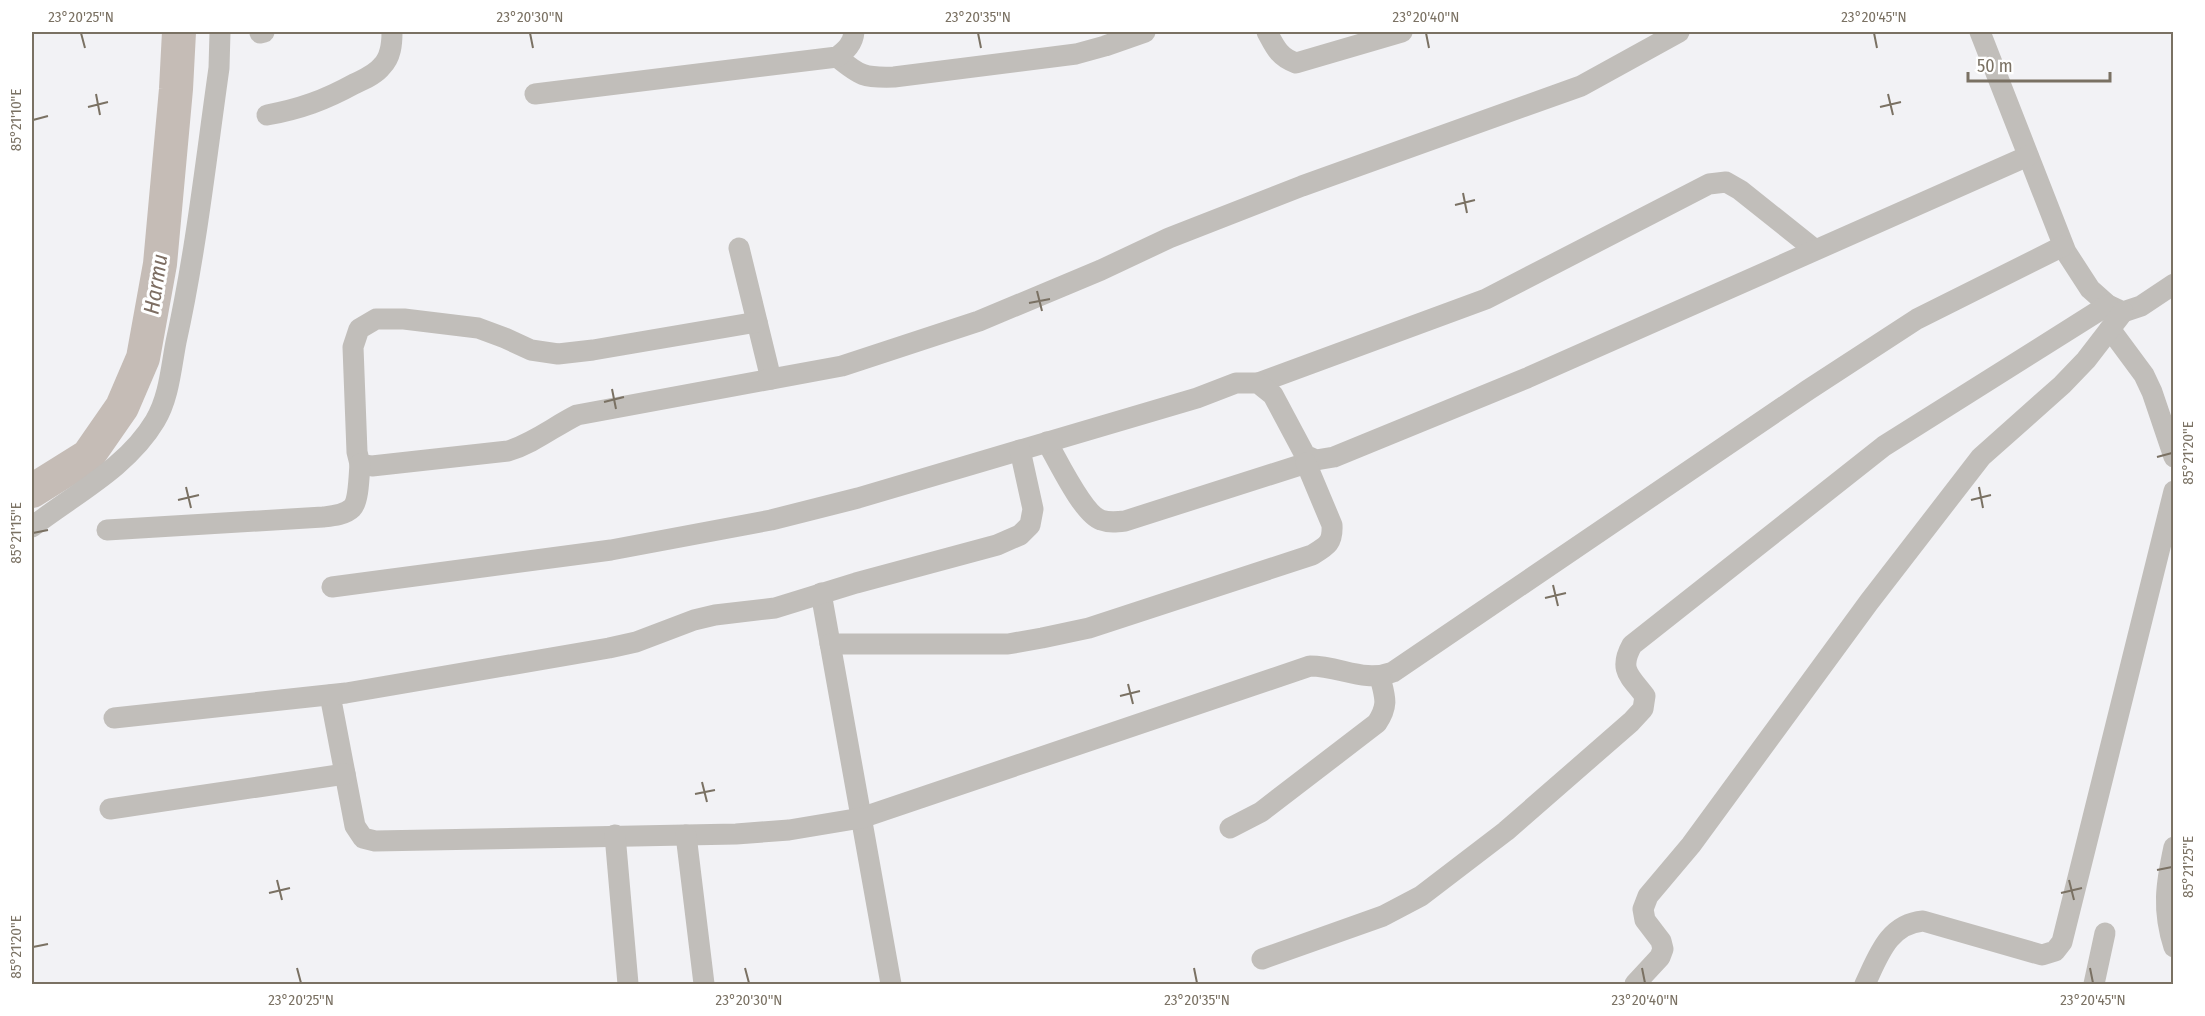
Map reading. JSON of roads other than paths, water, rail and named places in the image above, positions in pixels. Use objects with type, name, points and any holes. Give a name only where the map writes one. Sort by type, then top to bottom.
[{"type":"street","points":[[32,528],[118,464],[141,441],[156,420],[164,400],[186,297],[219,68],[220,32]]},
{"type":"street","points":[[267,115],[305,107],[336,94],[375,73],[389,55],[392,32]]},
{"type":"street","points":[[535,94],[837,57],[847,50],[854,39],[854,32]]},
{"type":"street","points":[[837,57],[857,73],[870,78],[894,77],[1076,54],[1144,32]]},
{"type":"street","points":[[1267,32],[1277,51],[1285,59],[1296,63],[1401,32]]},
{"type":"street","points":[[360,464],[372,466],[508,451],[526,446],[560,423],[577,415],[842,366],[979,321],[1101,270],[1169,238],[1302,186],[1581,86],[1679,32]]},
{"type":"street","points":[[1980,32],[2063,246],[2091,289],[2115,308]]},
{"type":"street","points":[[1047,442],[1087,511],[1099,520],[1112,523],[1125,521],[1311,462],[1334,457],[1527,378],[2028,156]]},
{"type":"street","points":[[332,587],[611,550],[771,520],[858,498],[1197,398],[1236,383],[1258,383],[1486,299],[1709,184],[1726,182],[1740,190],[1814,249]]},
{"type":"street","points":[[330,695],[355,826],[363,838],[375,841],[615,835],[686,836],[764,832],[861,818],[1310,666],[1327,666],[1364,676],[1380,677],[1393,672],[1808,390],[1917,319],[2063,246]]},
{"type":"street","points":[[739,248],[771,379]]},
{"type":"street","points":[[1262,958],[1383,916],[1421,896],[1450,876],[1506,831],[1643,709],[1645,696],[1626,669],[1625,658],[1632,645],[1884,446],[2115,308],[2141,306],[2174,284]]},
{"type":"street","points":[[1635,984],[1660,957],[1663,949],[1661,941],[1645,920],[1644,909],[1648,896],[1691,845],[1869,602],[1981,457],[2062,385],[2110,329],[2115,308]]},
{"type":"street","points":[[107,530],[323,517],[342,514],[352,508],[356,500],[360,464],[357,452],[353,347],[359,329],[376,319],[404,319],[478,328],[531,350],[558,354],[757,322]]},
{"type":"street","points":[[2110,329],[2144,375],[2174,457]]},
{"type":"street","points":[[830,644],[1008,644],[1042,638],[1089,628],[1312,555],[1327,546],[1332,536],[1332,525],[1311,462],[1273,395],[1258,383]]},
{"type":"street","points":[[114,718],[330,695],[609,648],[636,642],[694,620],[715,615],[775,608],[821,593],[997,545],[1020,535],[1030,525],[1033,509],[1020,450]]},
{"type":"street","points":[[1865,984],[1886,943],[1897,930],[1910,922],[1923,921],[2042,955],[2055,951],[2062,942],[2174,490]]},
{"type":"street","points":[[821,593],[891,984]]},
{"type":"street","points":[[1230,828],[1261,812],[1377,723],[1384,713],[1386,700],[1380,677]]},
{"type":"street","points":[[110,808],[345,774]]},
{"type":"street","points":[[615,835],[628,984]]},
{"type":"street","points":[[686,836],[704,984]]},
{"type":"street","points":[[2174,847],[2166,884],[2165,906],[2168,929],[2174,947]]},
{"type":"street","points":[[2094,984],[2105,933]]},
{"type":"waterway","name":"Harmu","points":[[32,491],[88,456],[122,407],[143,358],[160,264],[179,32]]}]
